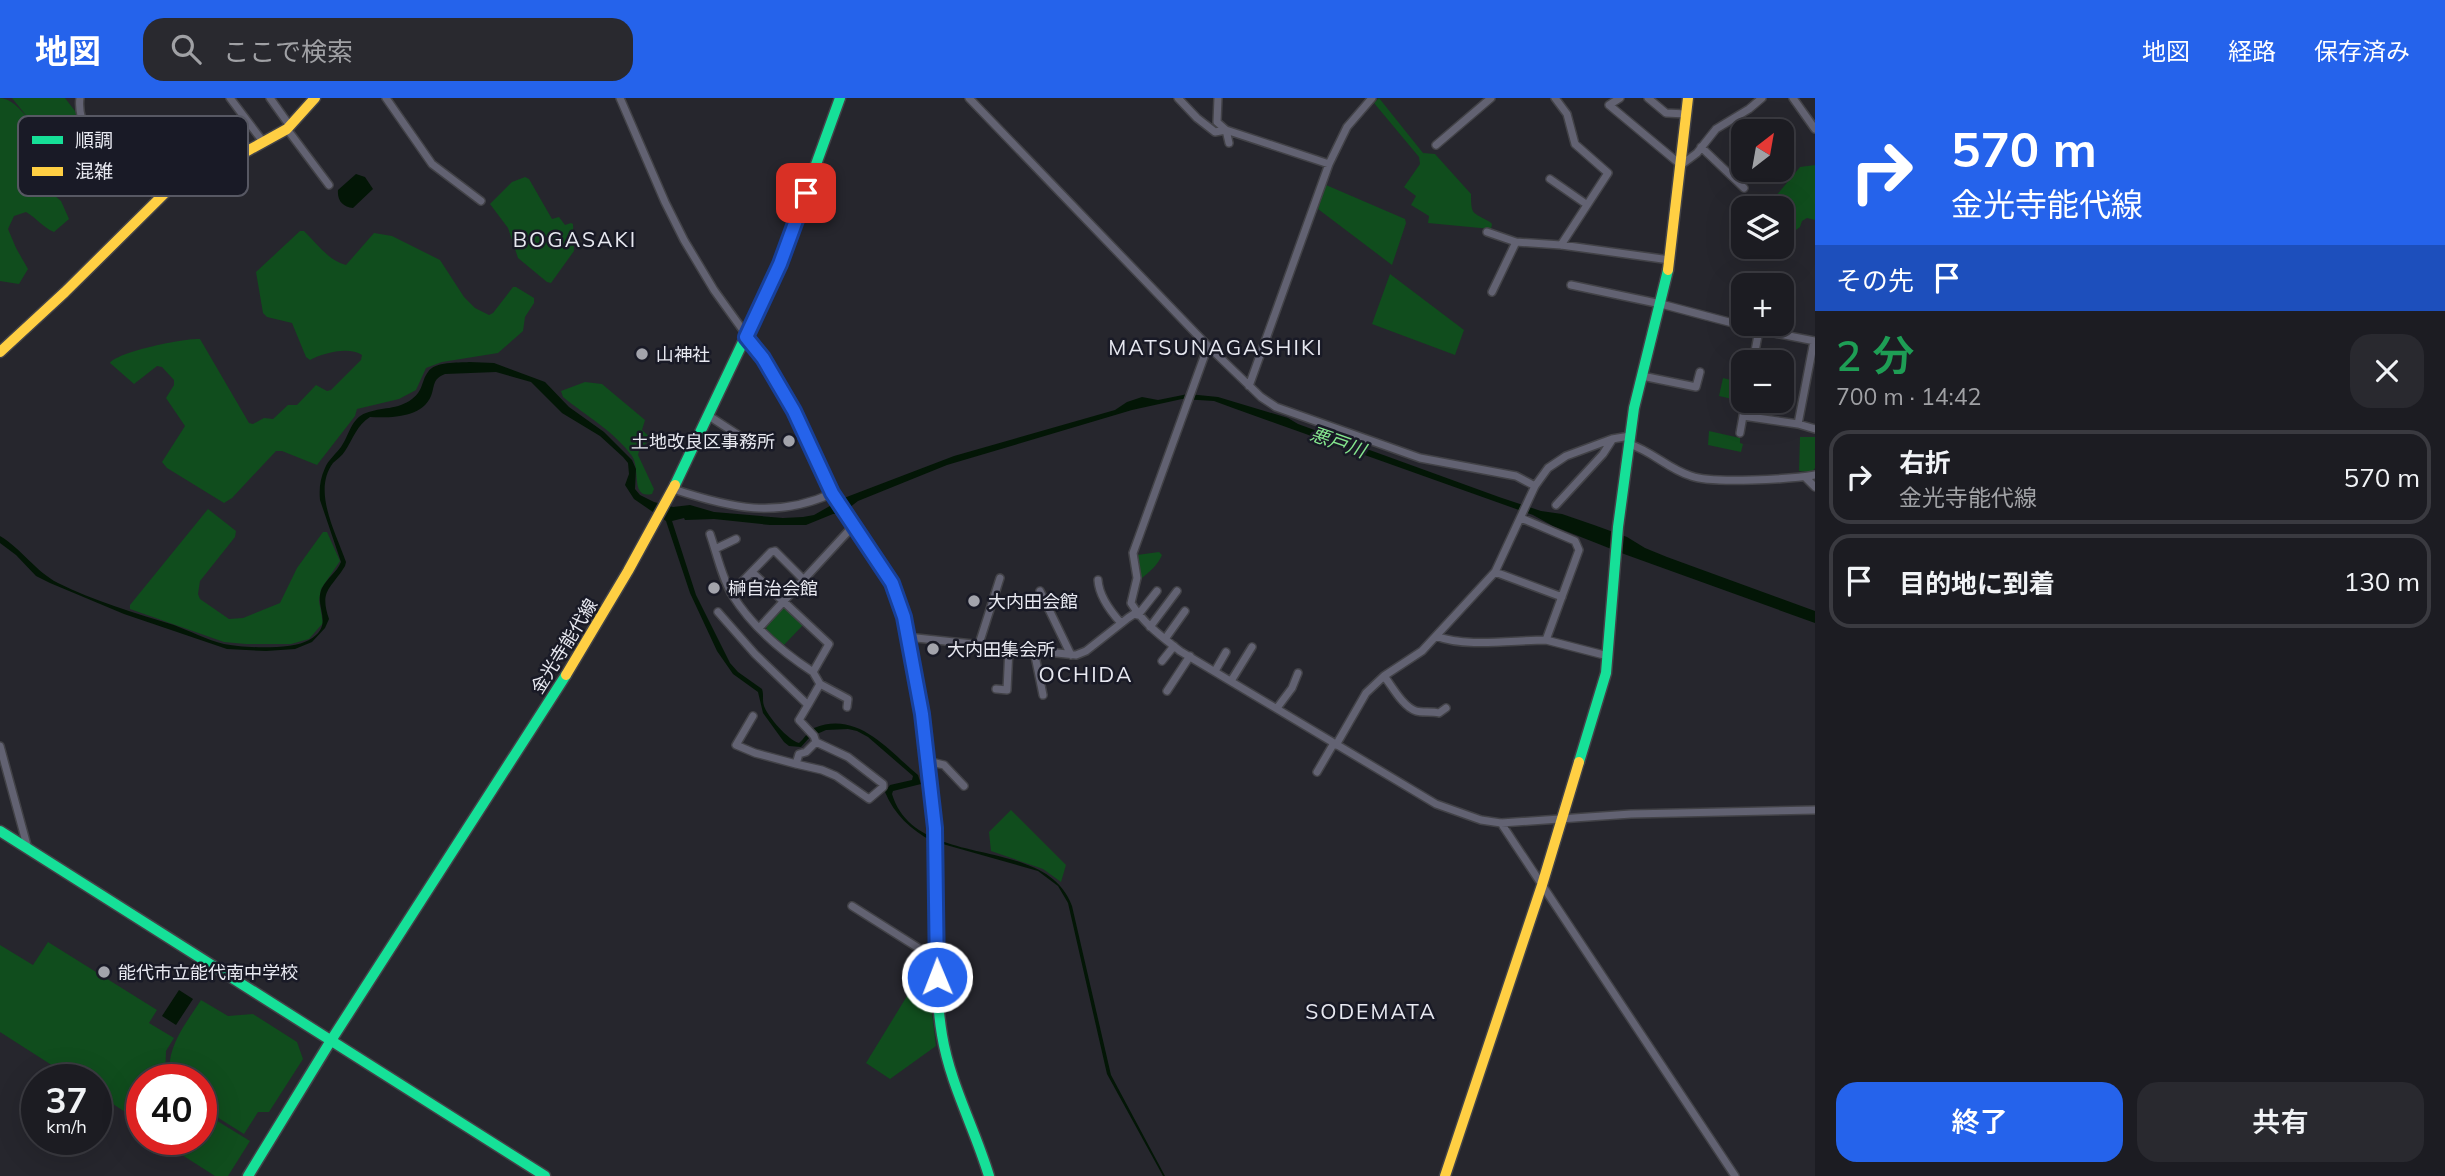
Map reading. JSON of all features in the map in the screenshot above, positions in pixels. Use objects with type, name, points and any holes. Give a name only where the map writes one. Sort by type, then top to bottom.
[{"type":"street","points":[[80,98],[80,116]]},
{"type":"street","points":[[230,98],[244,116]]},
{"type":"street","points":[[270,98],[329,185]]},
{"type":"street","points":[[248,150],[289,127],[315,98]]},
{"type":"street","points":[[397,98],[387,100],[432,164],[481,201]]},
{"type":"street","points":[[620,98],[684,240],[746,337],[763,358],[794,411],[832,493],[895,590],[904,617],[922,714],[935,828],[937,1002],[947,1056],[989,1176]]},
{"type":"street","name":"金光寺能代線","points":[[248,1176],[330,1042],[586,644],[667,500],[780,264],[840,98]]},
{"type":"street","points":[[969,98],[1208,345],[1249,386],[1276,407],[1420,458],[1516,476],[1535,486]]},
{"type":"street","points":[[1178,98],[1196,118],[1215,132],[1226,130]]},
{"type":"street","points":[[1218,98],[1217,122],[1226,130],[1329,164]]},
{"type":"street","points":[[1249,386],[1329,164],[1347,127],[1369,100],[1358,98]]},
{"type":"street","points":[[1436,145],[1491,98]]},
{"type":"street","points":[[1555,98],[1567,114],[1576,144],[1608,173],[1561,245]]},
{"type":"street","points":[[1620,98],[1609,105],[1681,164]]},
{"type":"street","points":[[1648,98],[1666,113],[1686,114]]},
{"type":"street","points":[[1445,1176],[1542,885],[1601,695],[1608,656],[1618,527],[1629,440],[1670,260],[1688,98]]},
{"type":"street","points":[[1681,164],[1702,147],[1716,129],[1762,98]]},
{"type":"street","points":[[1793,98],[1815,129]]},
{"type":"street","points":[[248,122],[264,143]]},
{"type":"street","points":[[1226,130],[1229,143]]},
{"type":"street","points":[[1702,147],[1744,188]]},
{"type":"street","points":[[1550,180],[1586,204]]},
{"type":"street","points":[[0,352],[162,196]]},
{"type":"street","points":[[1487,232],[1516,242],[1561,245],[1670,260]]},
{"type":"street","points":[[1492,292],[1516,242]]},
{"type":"street","points":[[1572,285],[1731,323]]},
{"type":"street","points":[[1789,336],[1814,341],[1798,424]]},
{"type":"street","points":[[1208,345],[1133,553],[1137,578],[1131,603],[1138,615],[1174,646],[1436,804],[1466,816],[1501,823],[1631,814],[1815,810]]},
{"type":"street","points":[[1642,376],[1696,387],[1700,372]]},
{"type":"street","points":[[1740,433],[1744,413]]},
{"type":"street","points":[[709,416],[746,440]]},
{"type":"street","points":[[1743,416],[1815,429]]},
{"type":"street","points":[[1556,505],[1603,454],[1612,439]]},
{"type":"street","points":[[1317,772],[1366,693],[1384,676],[1422,651],[1495,572],[1535,486],[1548,468],[1566,456],[1612,439],[1629,440],[1693,478],[1711,480],[1805,477],[1815,474]]},
{"type":"street","points":[[1805,477],[1815,487]]},
{"type":"street","points":[[673,489],[711,502],[782,509],[811,503],[832,493]]},
{"type":"street","points":[[1521,518],[1575,541],[1579,550],[1546,640]]},
{"type":"street","points":[[759,628],[854,525]]},
{"type":"street","points":[[710,534],[731,593],[759,628],[797,662],[813,672],[820,684],[848,699],[847,708]]},
{"type":"street","points":[[715,549],[736,539]]},
{"type":"street","points":[[731,593],[775,551],[804,580]]},
{"type":"street","points":[[752,572],[829,644],[813,672]]},
{"type":"street","points":[[1495,572],[1562,597]]},
{"type":"street","points":[[979,644],[1000,578]]},
{"type":"street","points":[[1098,580],[1098,586],[1111,612],[1121,624]]},
{"type":"street","points":[[1138,615],[1157,591]]},
{"type":"street","points":[[1150,627],[1177,591]]},
{"type":"street","points":[[1040,592],[1071,655]]},
{"type":"street","points":[[1165,639],[1185,611]]},
{"type":"street","points":[[718,612],[755,654],[808,705]]},
{"type":"street","points":[[907,637],[1071,655],[1086,651],[1133,614],[1138,615]]},
{"type":"street","points":[[1436,636],[1464,642],[1546,640],[1608,656]]},
{"type":"street","points":[[1162,662],[1174,646]]},
{"type":"street","points":[[1231,681],[1252,647]]},
{"type":"street","points":[[996,690],[1007,690],[1009,648]]},
{"type":"street","points":[[1034,651],[1043,695]]},
{"type":"street","points":[[1215,671],[1226,652]]},
{"type":"street","points":[[1167,691],[1190,656]]},
{"type":"street","points":[[1278,708],[1292,688],[1298,673]]},
{"type":"street","points":[[1384,676],[1410,708],[1418,712],[1430,710],[1439,713],[1446,708]]},
{"type":"street","points":[[753,716],[736,745],[755,753],[822,770],[836,776],[869,799],[883,788],[883,785],[848,757],[813,736],[799,720],[820,684]]},
{"type":"street","points":[[796,764],[799,754],[806,752],[813,736]]},
{"type":"street","points":[[0,746],[28,849]]},
{"type":"street","points":[[927,761],[944,765],[964,786]]},
{"type":"street","points":[[1501,823],[1735,1176]]},
{"type":"street","points":[[0,831],[545,1176]]},
{"type":"street","points":[[852,906],[920,949],[937,948]]},
{"type":"green space","points":[[0,98],[15,105],[26,116],[18,116],[18,196],[55,196],[61,201],[69,219],[54,232],[26,212],[14,216],[8,229],[28,269],[19,284],[0,281]]},
{"type":"green space","points":[[12,98],[65,98],[77,116],[26,116]]},
{"type":"green space","points":[[1379,98],[1423,153],[1435,154],[1471,194],[1474,212],[1492,224],[1491,229],[1428,223],[1429,216],[1411,205],[1416,196],[1404,187],[1420,164],[1419,157],[1374,103]]},
{"type":"green space","points":[[1815,165],[1815,220],[1807,218],[1794,230],[1794,196],[1776,196],[1788,182],[1794,182],[1794,174],[1800,167]]},
{"type":"green space","points":[[525,177],[529,179],[552,219],[559,217],[565,225],[573,224],[574,251],[551,283],[518,258],[508,228],[490,204],[512,182]]},
{"type":"green space","points":[[1326,185],[1405,219],[1392,265],[1318,209]]},
{"type":"green space","points":[[300,231],[304,231],[328,256],[346,265],[374,233],[392,236],[440,260],[464,297],[475,308],[489,315],[513,287],[534,298],[534,303],[525,317],[523,331],[498,353],[442,362],[426,368],[416,390],[399,399],[357,409],[355,416],[317,465],[276,451],[232,498],[224,503],[167,468],[162,462],[185,426],[166,398],[174,380],[162,367],[157,366],[134,384],[110,363],[137,350],[200,339],[249,423],[253,424],[264,418],[273,419],[288,405],[297,405],[316,385],[327,391],[331,390],[361,360],[362,355],[343,351],[310,360],[306,357],[292,323],[267,317],[263,313],[256,272]]},
{"type":"green space","points":[[1390,274],[1464,330],[1455,355],[1372,324]]},
{"type":"green space","points":[[1723,378],[1731,380],[1731,399],[1719,396]]},
{"type":"green space","points":[[585,382],[602,384],[645,420],[642,430],[651,438],[638,455],[654,489],[652,494],[645,494],[638,488],[635,462],[625,447],[563,397],[561,391]]},
{"type":"green space","points":[[1709,431],[1740,438],[1740,443],[1743,444],[1741,452],[1708,445]]},
{"type":"green space","points":[[1800,437],[1815,437],[1815,468],[1812,472],[1799,471]]},
{"type":"green space","points":[[208,509],[236,531],[235,537],[200,581],[198,594],[200,599],[229,619],[243,618],[280,603],[297,568],[323,532],[327,532],[340,561],[321,589],[319,601],[323,623],[309,639],[291,644],[224,642],[130,609],[130,605]]},
{"type":"green space","points":[[1159,552],[1162,555],[1158,562],[1141,579],[1137,555]]},
{"type":"green space","points":[[783,607],[804,624],[783,646],[766,631],[767,624]]},
{"type":"green space","points":[[1011,810],[1066,865],[1061,882],[1043,869],[991,851],[989,832]]},
{"type":"green space","points":[[48,942],[157,1010],[149,1023],[174,1038],[166,1051],[166,1064],[126,1064],[126,1113],[112,1103],[112,1064],[50,1064],[0,1032],[0,945],[33,965]]},
{"type":"green space","points":[[926,965],[931,965],[930,996],[936,1046],[890,1079],[866,1063]]},
{"type":"green space","points":[[201,1000],[228,1016],[253,1014],[297,1042],[303,1059],[269,1112],[258,1112],[244,1134],[217,1117],[217,1064],[169,1064],[173,1047]]},
{"type":"green space","points":[[217,1121],[250,1141],[228,1176],[215,1176],[182,1155],[217,1155]]},
{"type":"water","points":[[356,174],[365,177],[373,189],[353,208],[341,203],[338,190]]},
{"type":"water","name":"悪戸川","points":[[447,363],[494,363],[545,382],[569,407],[604,432],[632,460],[636,469],[635,489],[640,495],[654,502],[673,507],[690,505],[714,512],[783,518],[814,515],[844,498],[954,456],[1115,410],[1142,397],[1158,400],[1188,394],[1218,397],[1288,418],[1298,424],[1499,497],[1541,511],[1562,514],[1627,537],[1667,557],[1815,611],[1815,623],[1624,554],[1553,526],[1533,515],[1214,401],[1182,399],[1132,410],[947,465],[858,501],[841,514],[833,514],[806,525],[684,518],[672,521],[696,595],[730,663],[762,689],[766,711],[784,733],[799,743],[814,728],[845,724],[872,736],[918,775],[921,784],[893,791],[892,794],[906,818],[926,834],[952,845],[1036,868],[1057,883],[1072,906],[1111,1075],[1163,1176],[1107,1074],[1068,903],[1058,886],[1038,871],[932,841],[917,832],[898,814],[885,792],[890,785],[912,780],[913,776],[868,737],[857,731],[826,730],[810,737],[801,747],[789,746],[784,742],[763,713],[758,692],[733,674],[717,651],[690,593],[666,521],[634,499],[625,485],[629,474],[628,463],[600,436],[562,413],[531,382],[496,372],[445,374],[436,381],[427,403],[420,409],[396,417],[370,417],[362,424],[344,453],[333,463],[325,486],[328,512],[346,562],[345,566],[326,596],[329,619],[325,628],[312,642],[295,649],[227,649],[124,614],[36,576],[0,543],[0,536],[58,583],[211,640],[232,645],[280,647],[309,640],[317,634],[323,622],[320,602],[322,588],[341,562],[320,500],[321,480],[326,465],[361,415],[401,405],[412,399],[419,392],[431,368]]},
{"type":"water","points":[[179,990],[193,999],[176,1025],[162,1016]]},
{"type":"traffic: fast","points":[[675,485],[780,264],[840,98]]},
{"type":"traffic: fast","points":[[1579,762],[1606,673],[1618,527],[1634,408],[1668,270]]},
{"type":"traffic: fast","points":[[907,637],[932,799],[937,877],[937,990],[942,1035],[951,1071],[989,1176]]},
{"type":"traffic: fast","points":[[248,1176],[330,1042],[566,675]]},
{"type":"traffic: fast","points":[[0,831],[545,1176]]},
{"type":"traffic: slow","points":[[248,151],[287,129],[315,98]]},
{"type":"traffic: slow","points":[[1668,270],[1688,98]]},
{"type":"traffic: slow","points":[[0,352],[162,196]]},
{"type":"traffic: slow","points":[[566,675],[675,485]]},
{"type":"traffic: slow","points":[[1445,1176],[1542,885],[1579,762]]},
{"type":"place","name":"山神社","points":[[642,354]]},
{"type":"place","name":"土地改良区事務所","points":[[789,441]]},
{"type":"place","name":"榊自治会館","points":[[714,588]]},
{"type":"place","name":"大内田会館","points":[[974,601]]},
{"type":"place","name":"大内田集会所","points":[[933,649]]},
{"type":"place","name":"能代市立能代南中学校","points":[[104,972]]},
{"type":"district","name":"BOGASAKI","points":[[575,239]]},
{"type":"district","name":"MATSUNAGASHIKI","points":[[1216,347]]},
{"type":"district","name":"OCHIDA","points":[[1086,674]]},
{"type":"district","name":"SODEMATA","points":[[1371,1011]]},
{"type":"route","points":[[806,193],[780,264],[746,337],[763,358],[794,411],[832,493],[898,596],[922,714],[935,828],[937,977]]}]
